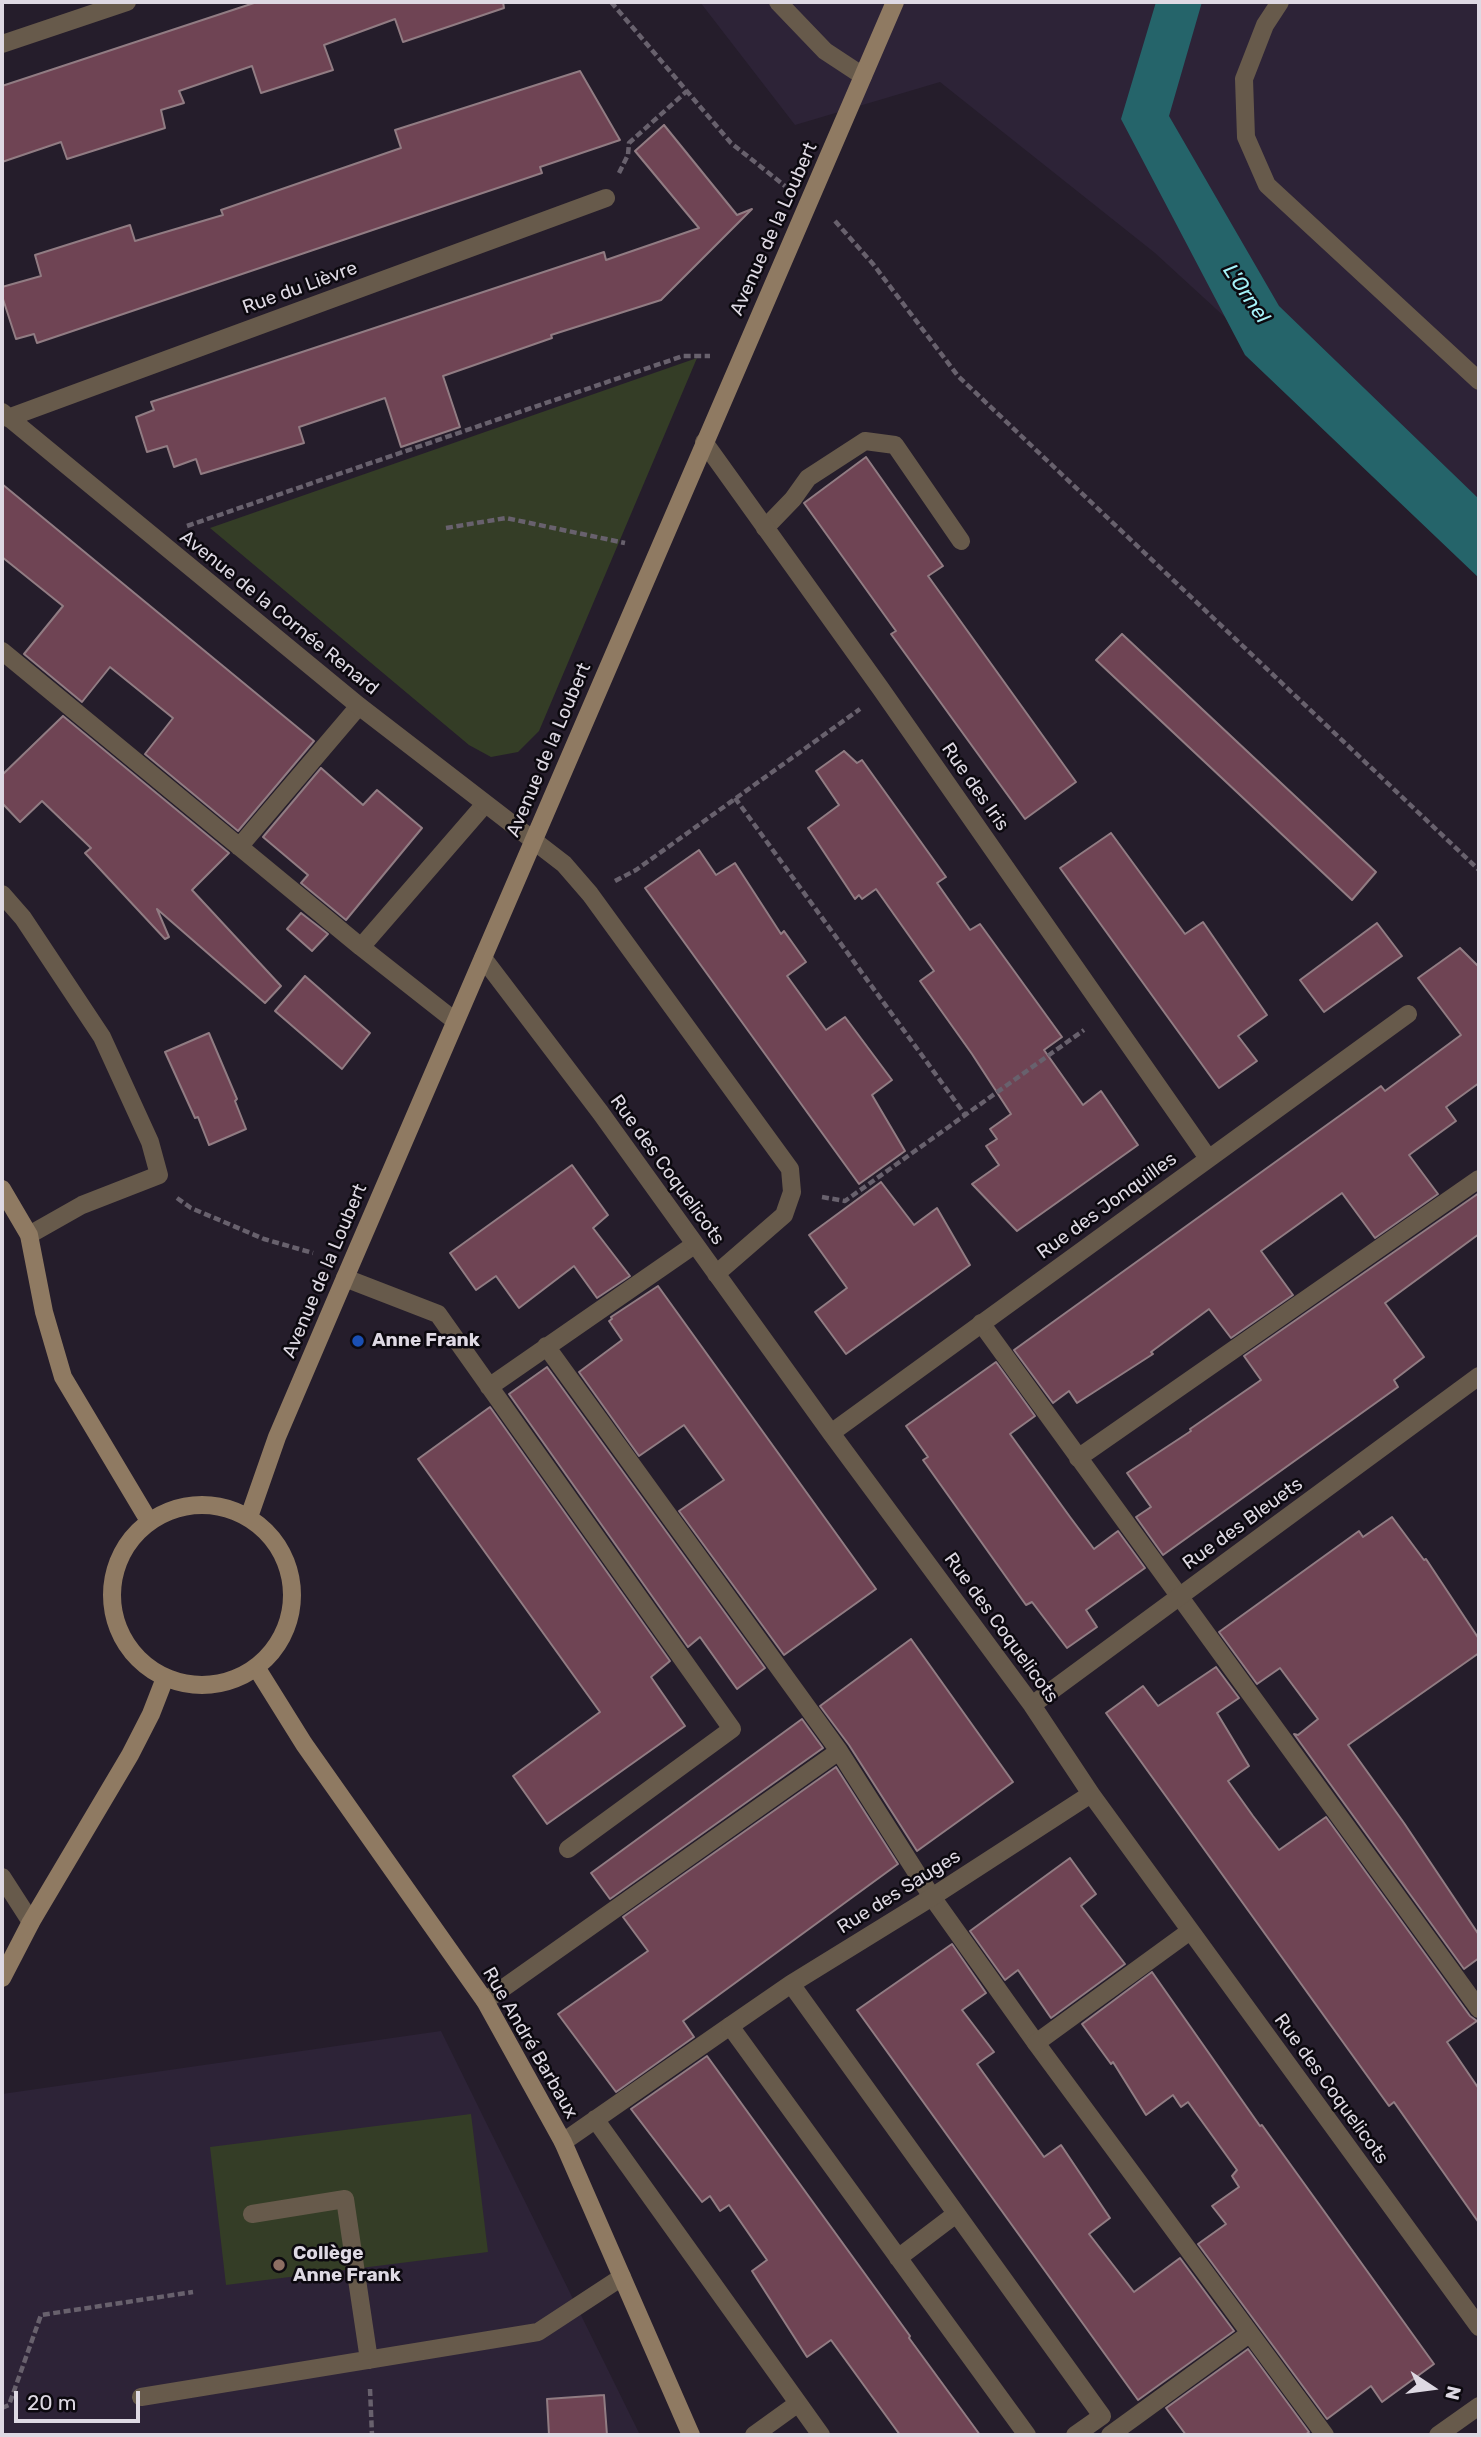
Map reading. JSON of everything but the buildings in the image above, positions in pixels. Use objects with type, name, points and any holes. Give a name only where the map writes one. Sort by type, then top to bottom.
[{"type":"street","points":[[2,44],[127,2]]},
{"type":"street","points":[[778,2],[825,51],[863,76]]},
{"type":"street","name":"Avenue de la Loubert","points":[[248,1517],[277,1437],[895,2]]},
{"type":"street","points":[[1280,2],[1265,25],[1244,79],[1246,137],[1267,185],[1479,381]]},
{"type":"street","name":"Rue du Lièvre","points":[[5,415],[606,198]]},
{"type":"street","name":"Avenue de la Cornée Renard","points":[[5,415],[359,706],[564,864],[590,894],[790,1169],[792,1192]]},
{"type":"street","points":[[765,528],[793,499],[808,478],[864,441],[895,446],[961,541]]},
{"type":"street","name":"Rue des Iris","points":[[704,442],[881,689],[1208,1158]]},
{"type":"street","points":[[2,652],[361,947],[456,1021]]},
{"type":"street","points":[[239,847],[359,706]]},
{"type":"street","points":[[361,947],[485,804]]},
{"type":"street","points":[[2,894],[23,918],[102,1037],[150,1142],[159,1175],[82,1205],[29,1235]]},
{"type":"street","name":"Rue des Coquelicots","points":[[483,958],[600,1112],[694,1245],[1032,1705],[1091,1794],[1479,2327]]},
{"type":"street","name":"Rue des Jonquilles","points":[[831,1433],[1408,1014]]},
{"type":"street","points":[[1078,1458],[1479,1179]]},
{"type":"street","points":[[2,1189],[29,1235],[44,1312],[63,1377],[149,1521]]},
{"type":"street","points":[[716,1274],[784,1215],[792,1192]]},
{"type":"street","points":[[489,1387],[694,1245]]},
{"type":"street","points":[[345,1278],[438,1314],[732,1729],[568,1849]]},
{"type":"street","points":[[981,1323],[1178,1598],[1479,2009]]},
{"type":"street","points":[[547,1346],[839,1751],[932,1897],[1036,2043],[1325,2435]]},
{"type":"street","name":"Rue des Bleuets","points":[[1032,1705],[1479,1376]]},
{"type":"street","points":[[198,1504],[224,1507],[248,1517],[268,1533],[282,1553],[290,1577],[292,1602],[286,1627],[274,1649],[256,1667],[228,1682],[196,1685],[165,1678],[139,1660],[120,1634],[111,1604],[114,1573],[128,1544],[149,1521],[172,1509],[198,1504]]},
{"type":"street","name":"Rue André Barbaux","points":[[256,1667],[304,1744],[485,2001],[563,2142],[691,2435]]},
{"type":"street","points":[[2,1978],[130,1755],[151,1714],[165,1678]]},
{"type":"street","points":[[485,2001],[839,1751]]},
{"type":"street","name":"Rue des Sauges","points":[[563,2142],[791,1984],[1091,1794]]},
{"type":"street","points":[[2,1877],[32,1922]]},
{"type":"street","points":[[1036,2043],[1190,1931]]},
{"type":"street","points":[[791,1984],[1102,2416],[1075,2435]]},
{"type":"street","points":[[730,2026],[1027,2435]]},
{"type":"street","points":[[595,2119],[821,2435]]},
{"type":"street","points":[[252,2214],[345,2199],[369,2360]]},
{"type":"street","points":[[898,2258],[956,2214]]},
{"type":"street","points":[[141,2397],[538,2332],[622,2277]]},
{"type":"street","points":[[1110,2435],[1249,2334]]},
{"type":"street","points":[[754,2435],[797,2403]]},
{"type":"street","points":[[1438,2435],[1479,2406]]},
{"type":"path","points":[[611,2],[736,147],[769,175],[833,219],[873,264],[958,376],[1479,870]]},
{"type":"path","points":[[606,198],[628,155],[629,143],[687,91]]},
{"type":"path","points":[[154,537],[683,356],[707,355],[736,367]]},
{"type":"path","points":[[446,528],[506,518],[625,543]]},
{"type":"path","points":[[590,894],[636,870],[852,716],[881,689]]},
{"type":"path","points":[[735,798],[966,1116]]},
{"type":"path","points":[[792,1192],[845,1200],[1107,1013]]},
{"type":"path","points":[[159,1175],[172,1194],[191,1208],[264,1239],[313,1253]]},
{"type":"path","points":[[2,2408],[9,2405],[41,2315],[193,2292]]},
{"type":"path","points":[[369,2360],[372,2435]]},
{"type":"shaded area","points":[[700,2],[1479,2],[1479,550],[1155,253],[940,82],[795,125]]},
{"type":"shaded area","points":[[697,358],[539,731],[518,752],[491,757],[469,745],[210,528]]},
{"type":"shaded area","name":"Collège Anne Frank","points":[[441,2031],[640,2435],[2,2435],[2,2094]]},
{"type":"shaded area","points":[[471,2114],[488,2252],[226,2285],[210,2147]]},
{"type":"water","name":"L'Ornel","points":[[1156,2],[1202,2],[1169,116],[1279,306],[1479,499],[1479,578],[1245,355],[1121,119]]},
{"type":"place","name":"Anne Frank","points":[[358,1341]]},
{"type":"place","name":"Collège Anne Frank","points":[[279,2265]]}]
